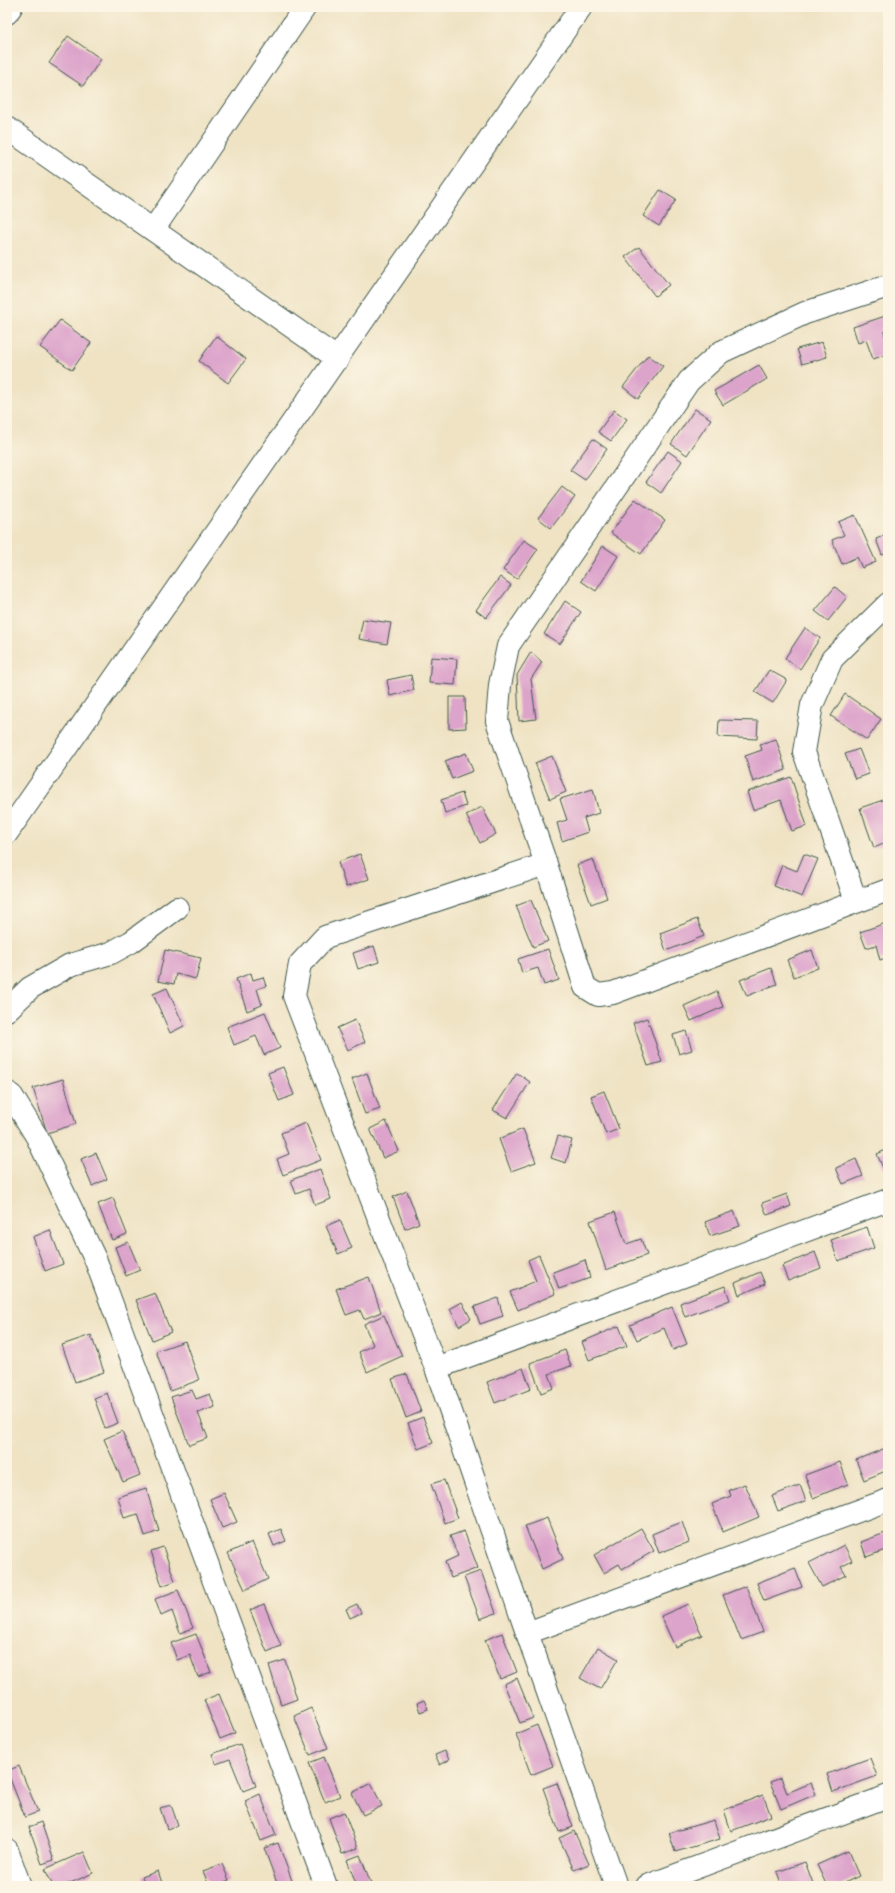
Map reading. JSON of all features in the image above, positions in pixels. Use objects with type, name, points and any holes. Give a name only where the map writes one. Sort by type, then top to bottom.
[{"type":"street","points":[[7,13],[11,7]]},
{"type":"street","points":[[153,230],[305,7]]},
{"type":"street","points":[[7,833],[338,359],[581,7]]},
{"type":"street","points":[[7,128],[338,359]]},
{"type":"street","points":[[888,286],[805,313],[721,352],[689,381],[508,646],[500,685],[497,721],[546,864],[584,987],[598,995],[613,993],[888,890]]},
{"type":"street","points":[[856,901],[804,752],[812,705],[832,659],[888,604]]},
{"type":"street","points":[[546,864],[324,937],[300,964],[294,996],[436,1368],[616,1886]]},
{"type":"street","points":[[7,1010],[30,988],[70,965],[111,953],[131,942],[177,908]]},
{"type":"street","points":[[7,1092],[12,1096],[37,1137],[96,1261],[326,1886]]},
{"type":"street","points":[[436,1368],[888,1200]]},
{"type":"street","points":[[527,1633],[888,1500]]},
{"type":"street","points":[[648,1886],[887,1799]]},
{"type":"street","points":[[7,1850],[20,1886]]},
{"type":"building","points":[[68,36],[101,59],[83,86],[49,63]]},
{"type":"building","points":[[660,190],[676,200],[659,226],[643,216]]},
{"type":"building","points":[[639,247],[669,285],[655,296],[625,257]]},
{"type":"building","points":[[888,315],[888,331],[884,332],[888,345],[888,354],[873,359],[866,340],[858,343],[853,327]]},
{"type":"building","points":[[60,320],[91,343],[72,370],[40,347]]},
{"type":"building","points":[[216,336],[246,359],[228,383],[199,361]]},
{"type":"building","points":[[822,342],[827,357],[802,364],[797,349]]},
{"type":"building","points":[[648,355],[663,366],[638,399],[623,387]]},
{"type":"building","points":[[759,365],[767,379],[723,405],[714,391]]},
{"type":"building","points":[[695,409],[711,419],[687,455],[671,444]]},
{"type":"building","points":[[614,410],[627,419],[611,441],[598,432]]},
{"type":"building","points":[[593,439],[607,449],[585,480],[570,470]]},
{"type":"building","points":[[668,451],[682,461],[661,493],[646,482]]},
{"type":"building","points":[[562,487],[575,497],[551,528],[538,518]]},
{"type":"building","points":[[635,499],[665,520],[641,554],[611,533]]},
{"type":"building","points":[[855,515],[876,562],[862,568],[857,557],[842,564],[832,540],[844,535],[838,522]]},
{"type":"building","points":[[888,534],[888,553],[882,555],[876,539]]},
{"type":"building","points":[[524,540],[538,549],[517,579],[503,570]]},
{"type":"building","points":[[603,546],[618,556],[596,591],[581,581]]},
{"type":"building","points":[[500,577],[511,585],[486,618],[476,610]]},
{"type":"building","points":[[835,587],[847,597],[828,621],[815,611]]},
{"type":"building","points":[[565,601],[581,612],[560,644],[544,634]]},
{"type":"building","points":[[363,619],[391,623],[387,644],[359,639]]},
{"type":"building","points":[[805,628],[820,638],[800,669],[785,658]]},
{"type":"building","points":[[531,652],[542,662],[531,679],[536,719],[519,721],[517,675]]},
{"type":"building","points":[[431,657],[457,659],[455,685],[429,683]]},
{"type":"building","points":[[769,670],[787,680],[773,703],[755,692]]},
{"type":"building","points":[[411,675],[414,690],[390,696],[387,680]]},
{"type":"building","points":[[845,694],[881,719],[867,740],[831,716]]},
{"type":"building","points":[[449,697],[465,697],[466,728],[449,729]]},
{"type":"building","points":[[719,720],[758,721],[757,739],[718,737]]},
{"type":"building","points":[[776,739],[786,770],[753,782],[745,756],[762,750],[760,744]]},
{"type":"building","points":[[859,749],[869,774],[855,779],[845,754]]},
{"type":"building","points":[[466,753],[473,771],[452,779],[445,761]]},
{"type":"building","points":[[552,756],[566,792],[550,799],[535,763]]},
{"type":"building","points":[[791,777],[807,826],[792,831],[781,800],[753,810],[747,792]]},
{"type":"building","points":[[593,789],[599,813],[584,818],[588,832],[562,841],[557,823],[567,820],[560,799]]},
{"type":"building","points":[[462,793],[466,806],[445,813],[441,800]]},
{"type":"building","points":[[886,799],[888,803],[888,842],[874,848],[860,808]]},
{"type":"building","points":[[482,807],[496,834],[480,843],[466,815]]},
{"type":"building","points":[[360,854],[369,879],[346,887],[338,862]]},
{"type":"building","points":[[804,854],[818,859],[802,897],[774,886],[782,865],[797,871]]},
{"type":"building","points":[[593,859],[607,898],[591,904],[577,865]]},
{"type":"building","points":[[531,900],[548,941],[533,947],[516,906]]},
{"type":"building","points":[[697,919],[704,936],[666,951],[660,933]]},
{"type":"building","points":[[886,923],[888,928],[888,957],[880,960],[876,945],[866,948],[860,932]]},
{"type":"building","points":[[374,946],[379,962],[358,969],[353,953]]},
{"type":"building","points":[[548,949],[559,980],[544,985],[538,968],[522,973],[518,959]]},
{"type":"building","points":[[165,950],[201,958],[196,979],[176,974],[174,984],[158,981]]},
{"type":"building","points":[[812,950],[818,968],[794,977],[787,960]]},
{"type":"building","points":[[771,968],[777,984],[747,996],[740,980]]},
{"type":"building","points":[[251,973],[253,980],[263,977],[266,986],[257,989],[262,1005],[247,1011],[236,979]]},
{"type":"building","points":[[167,988],[184,1026],[170,1033],[153,994]]},
{"type":"building","points":[[717,991],[723,1007],[691,1021],[684,1006]]},
{"type":"building","points":[[265,1012],[280,1048],[264,1055],[256,1036],[234,1045],[227,1027]]},
{"type":"building","points":[[647,1018],[662,1062],[648,1066],[633,1023]]},
{"type":"building","points":[[355,1020],[365,1042],[348,1050],[337,1028]]},
{"type":"building","points":[[686,1031],[692,1050],[679,1054],[673,1035]]},
{"type":"building","points":[[283,1067],[294,1095],[279,1101],[268,1073]]},
{"type":"building","points":[[367,1073],[380,1109],[365,1114],[352,1079]]},
{"type":"building","points":[[517,1073],[530,1082],[507,1118],[493,1110]]},
{"type":"building","points":[[63,1079],[76,1124],[47,1133],[33,1088]]},
{"type":"building","points":[[604,1091],[619,1129],[606,1134],[591,1096]]},
{"type":"building","points":[[386,1121],[399,1151],[383,1158],[370,1129]]},
{"type":"building","points":[[306,1123],[321,1160],[283,1175],[277,1159],[289,1154],[281,1133]]},
{"type":"building","points":[[523,1129],[536,1162],[511,1171],[499,1139]]},
{"type":"building","points":[[558,1136],[572,1140],[566,1163],[551,1158]]},
{"type":"building","points":[[888,1149],[888,1166],[883,1168],[877,1154]]},
{"type":"building","points":[[96,1153],[107,1179],[92,1186],[81,1159]]},
{"type":"building","points":[[856,1159],[863,1176],[843,1184],[836,1168]]},
{"type":"building","points":[[320,1169],[331,1199],[315,1205],[309,1189],[296,1194],[291,1180]]},
{"type":"building","points":[[407,1191],[419,1223],[405,1229],[393,1197]]},
{"type":"building","points":[[787,1194],[791,1206],[767,1215],[762,1203]]},
{"type":"building","points":[[113,1198],[127,1234],[112,1240],[98,1204]]},
{"type":"building","points":[[734,1211],[740,1226],[710,1236],[705,1222]]},
{"type":"building","points":[[615,1212],[626,1244],[641,1239],[647,1255],[606,1270],[590,1221]]},
{"type":"building","points":[[340,1220],[352,1248],[338,1254],[326,1226]]},
{"type":"building","points":[[867,1227],[874,1248],[838,1261],[831,1240]]},
{"type":"building","points":[[50,1230],[63,1264],[45,1271],[33,1237]]},
{"type":"building","points":[[128,1242],[140,1270],[126,1276],[115,1247]]},
{"type":"building","points":[[815,1252],[821,1268],[788,1281],[782,1266]]},
{"type":"building","points":[[539,1255],[555,1294],[518,1310],[510,1292],[536,1281],[528,1260]]},
{"type":"building","points":[[585,1260],[590,1278],[559,1289],[553,1272]]},
{"type":"building","points":[[760,1272],[765,1284],[739,1295],[735,1283]]},
{"type":"building","points":[[369,1277],[381,1312],[364,1319],[360,1310],[346,1315],[336,1289]]},
{"type":"building","points":[[725,1286],[730,1300],[685,1317],[680,1303]]},
{"type":"building","points":[[155,1293],[171,1332],[152,1340],[136,1300]]},
{"type":"building","points":[[498,1298],[503,1316],[480,1324],[474,1307]]},
{"type":"building","points":[[462,1302],[471,1319],[459,1326],[450,1309]]},
{"type":"building","points":[[672,1307],[687,1344],[673,1350],[664,1328],[637,1340],[630,1325]]},
{"type":"building","points":[[384,1315],[402,1356],[367,1372],[359,1352],[373,1345],[364,1324]]},
{"type":"building","points":[[619,1326],[627,1346],[589,1360],[582,1342]]},
{"type":"building","points":[[91,1335],[104,1372],[75,1382],[62,1345]]},
{"type":"building","points":[[185,1341],[199,1380],[170,1391],[156,1351]]},
{"type":"building","points":[[565,1350],[571,1366],[549,1374],[554,1388],[541,1393],[530,1363]]},
{"type":"building","points":[[523,1368],[531,1389],[495,1403],[487,1382]]},
{"type":"building","points":[[407,1374],[421,1412],[406,1418],[392,1379]]},
{"type":"building","points":[[192,1390],[196,1399],[210,1394],[215,1407],[198,1413],[208,1438],[189,1445],[171,1397]]},
{"type":"building","points":[[107,1393],[118,1423],[105,1428],[94,1398]]},
{"type":"building","points":[[423,1417],[433,1443],[418,1449],[408,1423]]},
{"type":"building","points":[[122,1431],[140,1475],[123,1482],[104,1439]]},
{"type":"building","points":[[888,1447],[888,1470],[864,1480],[856,1460]]},
{"type":"building","points":[[840,1462],[848,1484],[813,1498],[805,1475]]},
{"type":"building","points":[[444,1480],[458,1518],[445,1523],[431,1484]]},
{"type":"building","points":[[745,1484],[759,1517],[723,1532],[712,1504],[731,1496],[729,1490]]},
{"type":"building","points":[[800,1485],[806,1501],[778,1511],[772,1496]]},
{"type":"building","points":[[146,1488],[159,1531],[145,1536],[138,1514],[124,1518],[118,1497]]},
{"type":"building","points":[[224,1493],[237,1522],[222,1528],[210,1499]]},
{"type":"building","points":[[547,1518],[563,1559],[542,1569],[525,1526]]},
{"type":"building","points":[[682,1522],[689,1542],[659,1553],[652,1534]]},
{"type":"building","points":[[641,1528],[654,1551],[622,1569],[619,1564],[604,1573],[594,1555]]},
{"type":"building","points":[[281,1529],[286,1541],[274,1546],[269,1534]]},
{"type":"building","points":[[464,1531],[478,1568],[451,1578],[445,1562],[458,1556],[450,1536]]},
{"type":"building","points":[[888,1532],[888,1549],[866,1557],[861,1542]]},
{"type":"building","points":[[252,1542],[268,1579],[245,1590],[228,1553]]},
{"type":"building","points":[[844,1545],[852,1561],[841,1567],[846,1575],[822,1587],[809,1563]]},
{"type":"building","points":[[163,1547],[175,1581],[162,1586],[151,1551]]},
{"type":"building","points":[[795,1568],[802,1587],[764,1601],[757,1583]]},
{"type":"building","points":[[481,1571],[496,1613],[480,1619],[464,1577]]},
{"type":"building","points":[[746,1586],[763,1632],[741,1640],[723,1595]]},
{"type":"building","points":[[178,1590],[193,1628],[180,1633],[172,1611],[161,1616],[155,1599]]},
{"type":"building","points":[[264,1604],[281,1646],[267,1652],[250,1610]]},
{"type":"building","points":[[357,1604],[361,1613],[350,1618],[346,1609]]},
{"type":"building","points":[[688,1604],[702,1635],[675,1647],[661,1616]]},
{"type":"building","points":[[502,1633],[517,1672],[500,1679],[485,1640]]},
{"type":"building","points":[[196,1634],[211,1672],[198,1677],[190,1655],[177,1660],[171,1643]]},
{"type":"building","points":[[598,1647],[618,1659],[600,1689],[580,1678]]},
{"type":"building","points":[[285,1660],[297,1699],[281,1705],[269,1665]]},
{"type":"building","points":[[517,1678],[533,1718],[520,1723],[504,1684]]},
{"type":"building","points":[[219,1694],[235,1733],[220,1739],[204,1700]]},
{"type":"building","points":[[424,1700],[428,1709],[420,1712],[417,1703]]},
{"type":"building","points":[[311,1708],[328,1748],[310,1755],[294,1716]]},
{"type":"building","points":[[537,1725],[553,1766],[531,1775],[516,1734]]},
{"type":"building","points":[[240,1744],[256,1786],[243,1791],[230,1759],[216,1764],[212,1754]]},
{"type":"building","points":[[445,1751],[449,1760],[440,1765],[435,1755]]},
{"type":"building","points":[[324,1757],[340,1796],[325,1802],[309,1763]]},
{"type":"building","points":[[870,1758],[877,1776],[833,1792],[827,1774]]},
{"type":"building","points":[[19,1766],[38,1812],[25,1817],[7,1771]]},
{"type":"building","points":[[781,1778],[787,1793],[811,1783],[816,1794],[781,1809],[770,1782]]},
{"type":"building","points":[[371,1783],[382,1806],[363,1815],[352,1793]]},
{"type":"building","points":[[557,1783],[573,1827],[559,1832],[543,1788]]},
{"type":"building","points":[[260,1794],[276,1835],[261,1841],[245,1801]]},
{"type":"building","points":[[763,1795],[771,1816],[731,1831],[724,1810]]},
{"type":"building","points":[[171,1805],[178,1825],[167,1829],[160,1808]]},
{"type":"building","points":[[344,1812],[358,1848],[342,1854],[329,1818]]},
{"type":"building","points":[[714,1820],[720,1839],[675,1852],[669,1833]]},
{"type":"building","points":[[41,1822],[54,1860],[42,1864],[29,1827]]},
{"type":"building","points":[[574,1831],[589,1864],[574,1870],[559,1838]]},
{"type":"building","points":[[278,1843],[294,1886],[278,1886],[264,1848]]},
{"type":"building","points":[[848,1851],[859,1876],[838,1886],[827,1886],[817,1865]]},
{"type":"building","points":[[84,1852],[93,1873],[68,1884],[69,1886],[53,1886],[45,1869]]},
{"type":"building","points":[[360,1855],[372,1886],[357,1886],[347,1860]]},
{"type":"building","points":[[805,1862],[814,1886],[782,1886],[777,1872]]},
{"type":"building","points":[[222,1864],[229,1880],[216,1886],[209,1886],[203,1871]]},
{"type":"building","points":[[158,1871],[163,1886],[145,1886],[142,1877]]}]
